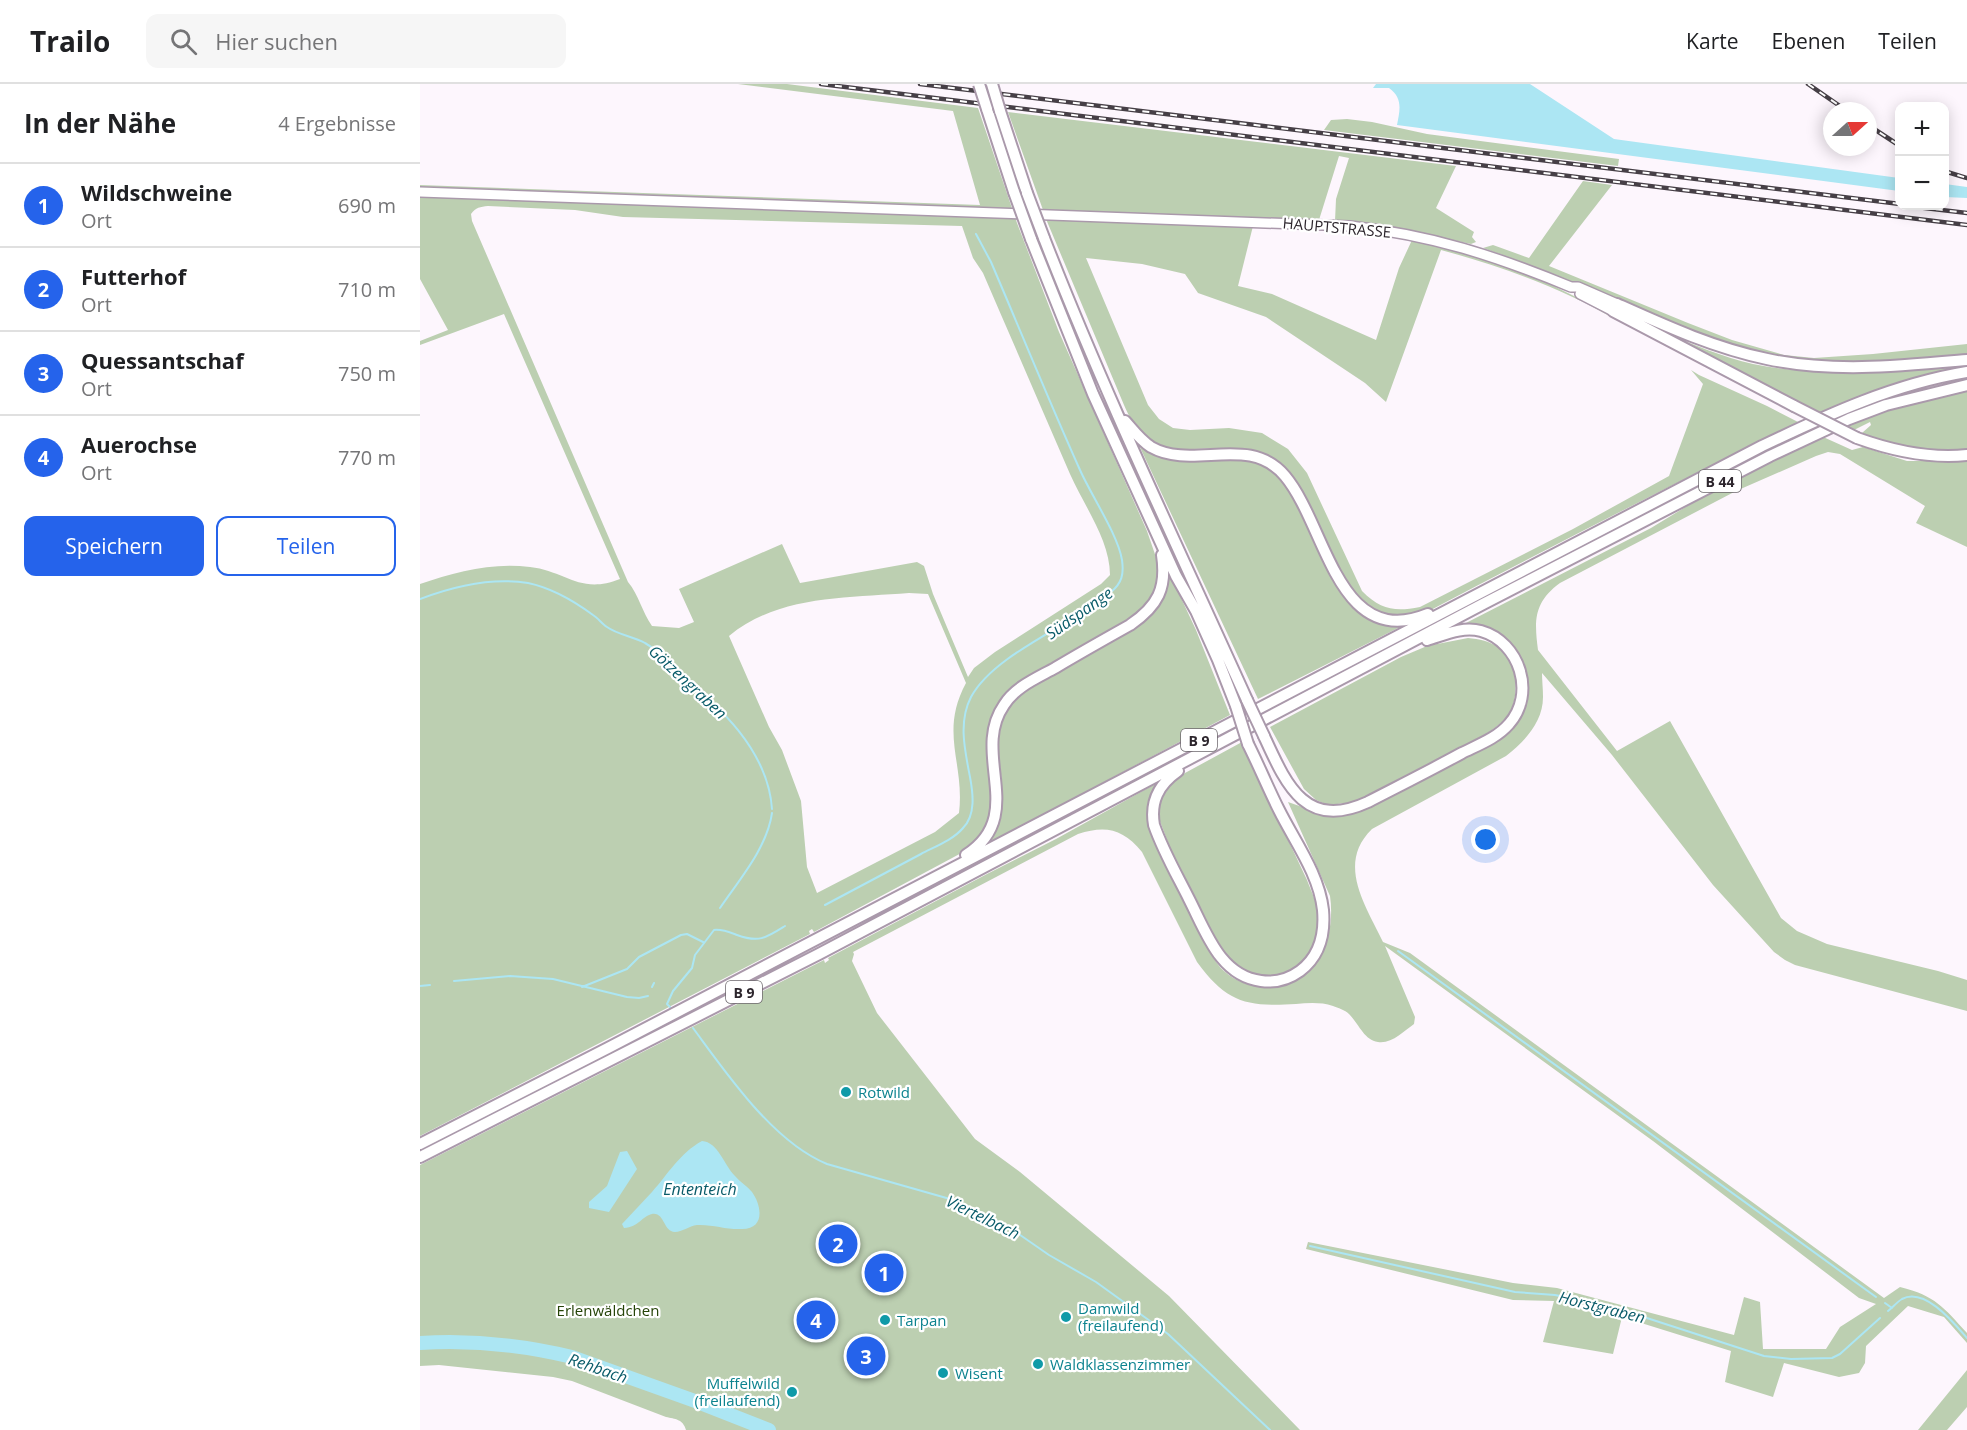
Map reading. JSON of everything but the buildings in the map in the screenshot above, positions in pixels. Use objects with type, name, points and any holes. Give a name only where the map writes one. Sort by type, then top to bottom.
[{"type":"highway","points":[[980,84],[1014,192],[1082,367],[1176,576],[1209,639],[1228,683],[1248,744],[1317,887],[1323,908],[1321,942],[1312,960],[1298,972],[1279,980],[1263,982],[1245,977],[1228,966],[1219,955],[1169,860],[1154,825],[1153,807],[1158,791],[1170,777],[1199,755]]},
{"type":"highway","points":[[992,84],[1044,238],[1116,412],[1283,777],[1295,792],[1313,806],[1331,811],[1346,811],[1368,802],[1495,736],[1508,725],[1519,709],[1522,682],[1516,659],[1501,642],[1481,631],[1472,629],[1449,632],[1427,640],[1415,641]]},
{"type":"highway","points":[[1615,308],[1718,346],[1789,363],[1841,368],[1967,360]]},
{"type":"highway","points":[[1615,308],[1857,438],[1880,446],[1924,455],[1967,455]]},
{"type":"highway","name":"B 44","points":[[1454,607],[1762,446],[1837,411],[1886,392],[1947,375],[1967,372]]},
{"type":"highway","name":"B 44","points":[[1415,641],[1722,480],[1849,419],[1886,405],[1967,384]]},
{"type":"highway","points":[[1116,412],[1141,440],[1157,450],[1187,454],[1246,454],[1274,465],[1290,483],[1348,593],[1366,613],[1382,620],[1401,622],[1454,607]]},
{"type":"highway","points":[[944,873],[957,860],[987,838],[993,824],[997,797],[993,736],[998,716],[1005,703],[1022,687],[1130,625],[1151,608],[1159,595],[1163,578],[1159,539]]},
{"type":"highway","name":"B 9","points":[[420,1144],[619,1043],[1454,607]]},
{"type":"highway","name":"B 9","points":[[420,1157],[810,958],[1415,641]]},
{"type":"main road","name":"HAUPTSTRASSE","points":[[420,192],[1342,225],[1417,236],[1477,251],[1571,287],[1578,287],[1615,308]]},
{"type":"green space","points":[[738,84],[787,84],[978,108],[1017,223],[1059,332],[1147,531],[1158,563],[1158,581],[1152,599],[1142,611],[1103,636],[1019,682],[996,707],[988,731],[992,798],[990,820],[981,836],[967,850],[814,932],[812,929],[809,931],[810,934],[420,1136],[420,584],[460,572],[502,566],[543,569],[583,583],[606,583],[620,579],[504,314],[420,345],[420,341],[448,330],[420,279],[420,185],[980,205],[953,111]],"holes":[[[488,206],[575,210],[623,217],[962,226],[973,258],[983,273],[1070,474],[1101,536],[1106,549],[1110,575],[1101,584],[995,652],[974,668],[968,677],[933,594],[924,566],[917,562],[800,583],[782,544],[679,589],[694,622],[679,628],[652,626],[628,582],[472,221],[471,214],[475,210]],[[909,593],[928,594],[966,683],[954,717],[960,795],[959,813],[935,832],[817,893],[807,867],[801,801],[782,750],[769,727],[729,636],[748,623],[791,606],[838,598]]]},
{"type":"green space","points":[[1008,112],[1456,166],[1436,208],[1474,232],[1472,237],[1476,242],[1471,244],[1407,230],[1335,221],[1336,199],[1349,158],[1339,156],[1319,220],[1043,210]]},
{"type":"green space","points":[[1347,119],[1427,134],[1619,159],[1618,166],[1324,130],[1331,120]]},
{"type":"green space","points":[[1583,181],[1612,185],[1549,266],[1732,340],[1784,355],[1814,358],[1967,344],[1967,355],[1890,361],[1807,362],[1731,347],[1546,271],[1483,248],[1493,245],[1529,258]]},
{"type":"green space","points":[[1046,219],[1253,226],[1238,286],[1272,294],[1376,340],[1399,268],[1412,240],[1450,248],[1531,275],[1619,318],[1618,321],[1598,309],[1532,280],[1487,263],[1441,250],[1386,402],[1365,383],[1266,317],[1198,293],[1185,274],[1142,264],[1086,258],[1148,405],[1159,419],[1173,428],[1190,430],[1229,428],[1262,433],[1288,449],[1307,473],[1362,591],[1382,606],[1389,608],[1420,607],[1573,529],[1669,476],[1703,384],[1691,370],[1798,422],[1427,612],[1414,615],[1386,615],[1373,611],[1353,591],[1294,481],[1272,459],[1261,453],[1236,448],[1165,448],[1151,441],[1140,431],[1124,405]]},
{"type":"green space","points":[[1666,333],[1731,358],[1779,368],[1832,372],[1967,365],[1967,367],[1892,387],[1818,413]]},
{"type":"green space","points":[[1967,389],[1967,452],[1942,453],[1873,441],[1873,437],[1862,433],[1871,425],[1870,422],[1854,430],[1844,425],[1892,408]]},
{"type":"green space","name":"Erlenwäldchen","points":[[1821,436],[1852,450],[1863,447],[1907,461],[1967,461],[1967,547],[1916,523],[1925,506],[1840,454],[1828,452],[1736,491],[1560,583],[1545,597],[1538,612],[1536,630],[1538,650],[1617,751],[1670,721],[1781,918],[1797,931],[1827,944],[1967,980],[1967,1011],[1795,965],[1774,952],[1713,885],[1612,755],[1542,673],[1543,697],[1540,715],[1532,730],[1520,744],[1506,756],[1372,829],[1361,842],[1356,856],[1355,871],[1363,900],[1383,942],[1410,953],[1884,1298],[1900,1287],[1931,1299],[1967,1333],[1967,1343],[1944,1317],[1908,1306],[1866,1346],[1865,1363],[1859,1373],[1839,1377],[1784,1363],[1773,1397],[1725,1382],[1731,1351],[1622,1317],[1613,1354],[1543,1342],[1554,1301],[1513,1300],[1306,1249],[1308,1242],[1513,1283],[1557,1288],[1734,1335],[1744,1297],[1760,1302],[1763,1349],[1826,1349],[1840,1327],[1876,1304],[1859,1298],[1653,1141],[1385,946],[1415,1017],[1414,1024],[1388,1041],[1373,1041],[1349,1014],[1333,1006],[1314,1003],[1279,1005],[1251,1003],[1229,994],[1208,976],[1197,962],[1142,852],[1121,834],[1097,830],[1078,834],[853,952],[852,961],[877,1013],[975,1139],[1020,1172],[1169,1296],[1300,1430],[686,1430],[678,1420],[572,1381],[439,1365],[420,1366],[420,1165],[824,960],[825,963],[829,960],[828,958],[1056,839],[1157,783],[1149,803],[1212,956],[1224,971],[1248,984],[1275,987],[1301,978],[1312,969],[1326,944],[1331,920],[1331,904],[1330,896],[1288,802],[1325,815],[1336,815],[1499,737],[1520,714],[1522,663],[1477,627],[1462,625],[1651,528],[1702,497]]},
{"type":"green space","points":[[1137,441],[1146,447],[1240,456],[1264,464],[1275,473],[1295,499],[1334,577],[1354,609],[1373,622],[1404,625],[1258,699]]},
{"type":"green space","points":[[1167,568],[1196,630],[1230,715],[986,845],[1000,811],[1002,793],[998,731],[1002,717],[1012,703],[1029,688],[1142,620]]},
{"type":"green space","points":[[1468,638],[1496,646],[1510,661],[1515,678],[1515,696],[1510,712],[1502,722],[1486,734],[1355,802],[1328,805],[1316,800],[1304,789],[1270,727],[1401,657],[1427,646]]},
{"type":"green space","points":[[1242,742],[1307,880],[1319,916],[1318,936],[1305,960],[1295,969],[1282,975],[1269,977],[1255,976],[1241,971],[1221,951],[1172,853],[1158,816],[1161,800],[1171,784],[1185,773]]},
{"type":"green space","points":[[1967,1370],[1967,1407],[1947,1430],[1918,1430]]},
{"type":"water","points":[[1376,84],[1530,84],[1614,139],[1895,177],[1895,190],[1397,125],[1399,109],[1397,96],[1389,88],[1373,88]]},
{"type":"water","points":[[1949,185],[1967,187],[1967,198],[1949,197]]},
{"type":"water","name":"Ententeich","points":[[702,1141],[708,1142],[717,1150],[731,1171],[752,1192],[759,1210],[758,1221],[755,1225],[736,1229],[697,1225],[675,1232],[668,1229],[659,1216],[652,1214],[633,1226],[624,1228],[622,1224],[675,1164]]},
{"type":"water","points":[[627,1151],[637,1169],[609,1212],[589,1208],[589,1202],[607,1186],[620,1152]]},
{"type":"waterway","name":"Südspange","points":[[825,905],[943,843],[963,828],[972,810],[972,790],[964,737],[965,716],[971,697],[982,681],[1016,653],[1111,592],[1120,582],[1123,570],[1119,550],[1110,527],[1080,470],[991,262],[976,234]]},
{"type":"waterway","name":"Götzengraben","points":[[420,599],[473,584],[500,581],[528,583],[562,596],[595,616],[611,630],[645,643],[709,699],[739,731],[761,767],[772,809]]},
{"type":"waterway","name":"Götzengraben","points":[[720,908],[758,851],[772,813]]},
{"type":"waterway","name":"Südspange","points":[[670,1007],[667,1004],[673,991],[692,968],[695,955],[714,930],[723,930],[757,939],[785,926]]},
{"type":"waterway","name":"Viertelbach","points":[[582,987],[627,969],[639,957],[681,935],[687,934],[703,942]]},
{"type":"waterway","points":[[1398,951],[1876,1297]]},
{"type":"waterway","name":"Viertelbach","points":[[454,981],[510,976],[553,979],[627,997],[648,996]]},
{"type":"waterway","name":"Viertelbach","points":[[652,987],[654,983]]},
{"type":"waterway","name":"Viertelbach","points":[[420,986],[430,985]]},
{"type":"waterway","name":"Viertelbach","points":[[693,1028],[752,1105],[788,1140],[807,1154],[827,1164],[957,1201],[1010,1228],[1049,1255],[1096,1282],[1168,1334],[1270,1430]]},
{"type":"waterway","name":"Horstgraben","points":[[1310,1246],[1515,1292],[1555,1295],[1616,1308],[1764,1356],[1791,1359],[1832,1358],[1840,1354],[1880,1318]]},
{"type":"waterway","name":"Horstgraben","points":[[1888,1311],[1902,1299],[1920,1298],[1938,1308],[1967,1338]]},
{"type":"waterway","name":"Horstgraben","points":[[1885,1303],[1892,1308]]},
{"type":"waterway","name":"Rehbach","points":[[420,1343],[496,1344],[572,1357],[769,1430]]},
{"type":"waterway","name":"Rehbach","points":[[691,1405],[695,1401]]},
{"type":"railway","points":[[821,84],[1967,225]]},
{"type":"railway","points":[[920,84],[1895,203]]},
{"type":"railway","points":[[1808,84],[1834,102]]},
{"type":"railway","points":[[1877,131],[1895,143]]},
{"type":"railway","points":[[1949,173],[1967,178]]},
{"type":"railway","points":[[1942,210],[1967,213]]},
{"type":"place","name":"Rotwild","points":[[846,1092]]},
{"type":"place","name":"Futterhof","points":[[838,1244]]},
{"type":"place","name":"Wildschweine","points":[[884,1273]]},
{"type":"place","name":"Damwild (freilaufend)","points":[[1066,1317]]},
{"type":"place","name":"Auerochse","points":[[816,1320]]},
{"type":"place","name":"Tarpan","points":[[885,1320]]},
{"type":"place","name":"Quessantschaf","points":[[866,1356]]},
{"type":"place","name":"Waldklassenzimmer","points":[[1038,1364]]},
{"type":"place","name":"Wisent","points":[[943,1373]]},
{"type":"place","name":"Muffelwild (freilaufend)","points":[[792,1392]]}]
